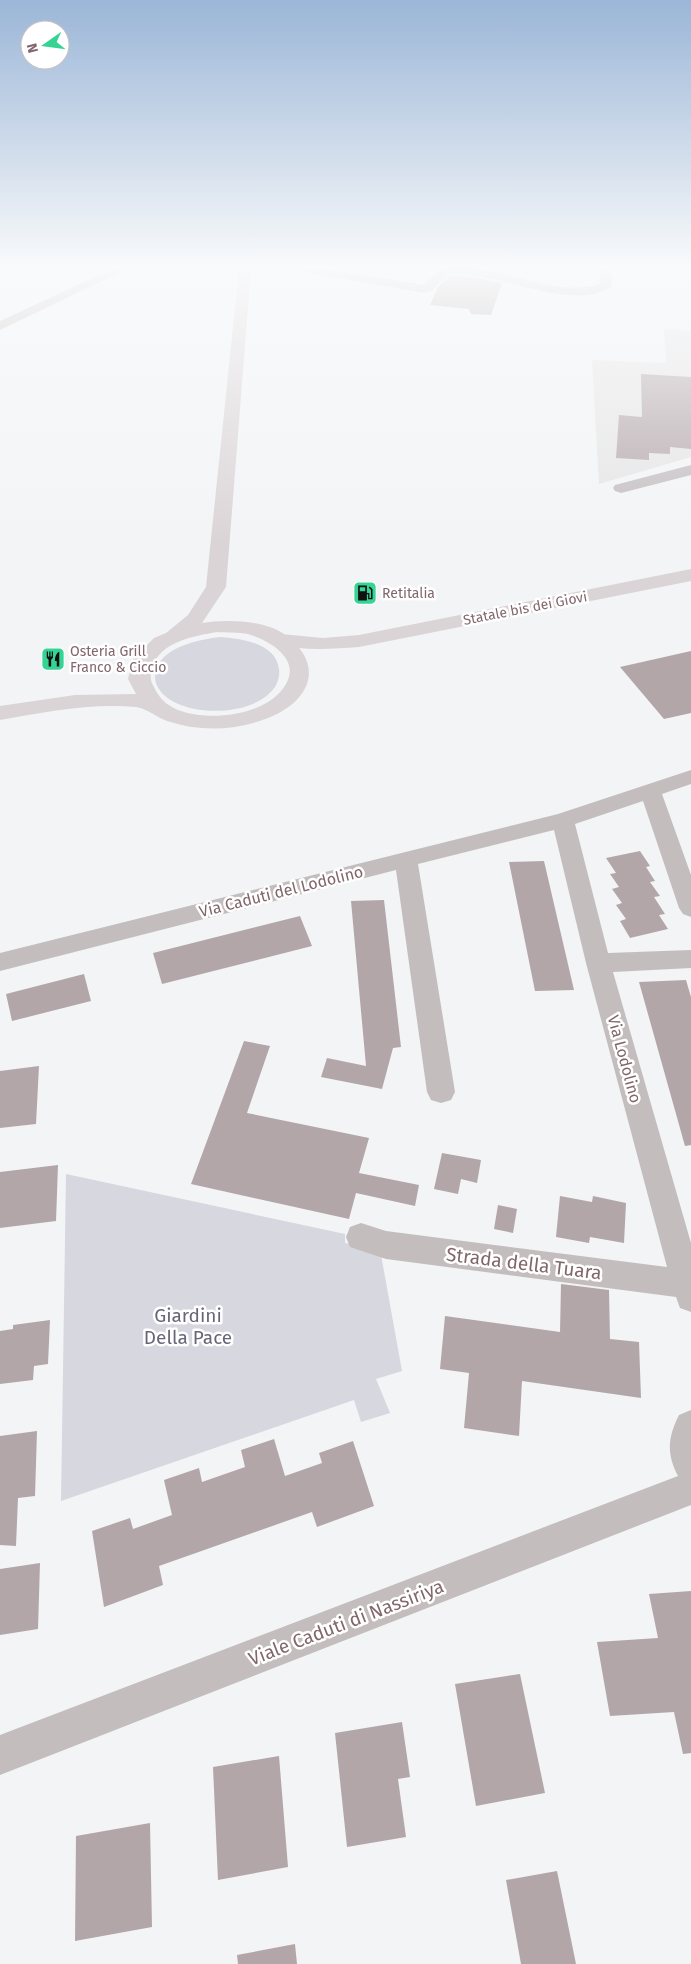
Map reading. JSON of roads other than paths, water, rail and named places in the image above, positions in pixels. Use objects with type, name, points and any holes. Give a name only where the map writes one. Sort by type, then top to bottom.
[{"type":"main road","points":[[237,361],[216,587],[220,600],[229,614],[243,627]]},
{"type":"main road","name":"Statale bis dei Giovi","points":[[282,640],[323,644],[359,641],[691,575]]},
{"type":"main road","points":[[561,601],[630,597],[691,586]]},
{"type":"main road","points":[[171,637],[196,619],[216,587]]},
{"type":"main road","name":"Statale bis dei Giovi","points":[[0,713],[62,701],[96,690],[139,669],[145,656],[156,646],[171,637],[194,629],[218,626],[243,627],[264,632],[282,640],[292,649],[298,660],[300,671],[296,686],[284,700],[266,711],[243,719],[217,722],[191,720],[168,714],[151,704],[94,699],[62,701]]},
{"type":"main road","name":"Statale bis dei Giovi","points":[[300,671],[321,656],[359,641]]},
{"type":"main road","points":[[139,669],[138,681],[142,693],[151,704]]},
{"type":"street","points":[[621,488],[691,470]]},
{"type":"street","points":[[563,820],[691,777]]},
{"type":"street","points":[[650,790],[691,908]]},
{"type":"street","name":"Via Caduti del Lodolino","points":[[0,962],[563,820]]},
{"type":"street","name":"Via Lodolino","points":[[563,820],[598,963],[689,1290]]},
{"type":"street","points":[[406,859],[441,1092]]},
{"type":"street","points":[[598,963],[691,959]]},
{"type":"street","name":"Strada della Tuara","points":[[361,1237],[386,1245],[689,1290]]},
{"type":"street","points":[[691,1426],[686,1435],[685,1448],[691,1466]]},
{"type":"street","name":"Viale Caduti di Nassiriya","points":[[0,1755],[691,1488]]},
{"type":"place","name":"Retitalia","points":[[365,593]]},
{"type":"place","name":"Osteria Grill Franco & Ciccio","points":[[53,659]]},
{"type":"park label","name":"Giardini Della Pace","points":[[188,1326]]}]
